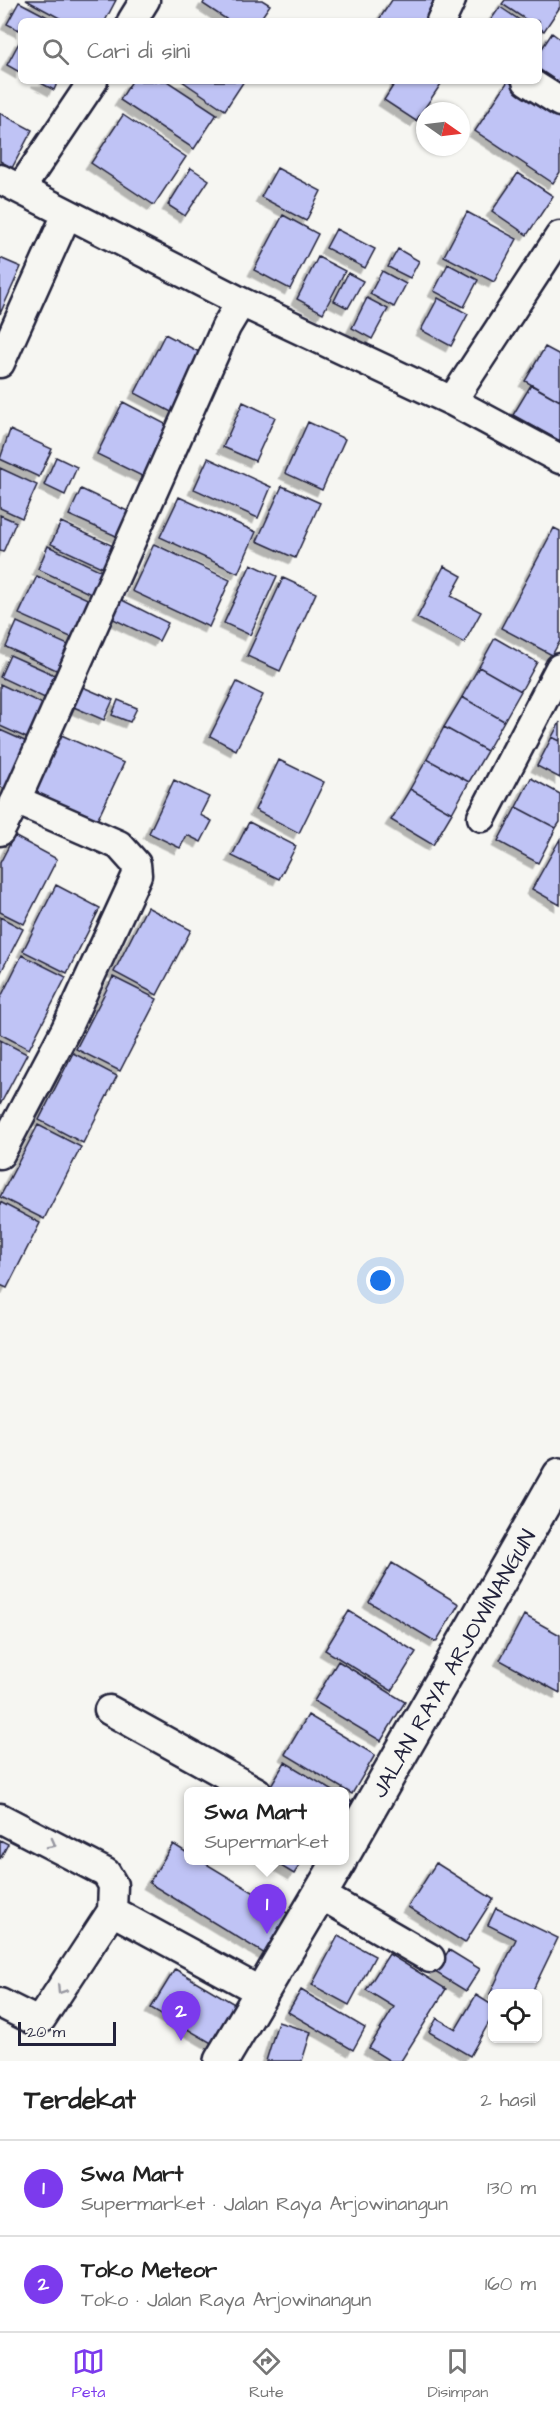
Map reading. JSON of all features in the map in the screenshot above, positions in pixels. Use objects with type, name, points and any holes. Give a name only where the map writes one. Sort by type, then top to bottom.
[{"type":"main road","name":"JALAN RAYA ARJOWINANGUN","points":[[349,1841],[560,1475]]},
{"type":"main road","name":"JALAN RAYA ARJOWINANGUN","points":[[221,2061],[321,1895],[336,1865]]},
{"type":"street","points":[[134,18],[146,0]]},
{"type":"street","points":[[442,18],[451,0]]},
{"type":"street","points":[[91,84],[10,184],[241,302],[452,401],[560,459]]},
{"type":"street","points":[[532,84],[560,102]]},
{"type":"street","points":[[0,363],[67,214]]},
{"type":"street","points":[[452,401],[560,236]]},
{"type":"street","points":[[0,831],[16,800],[226,327],[241,302]]},
{"type":"street","points":[[482,817],[560,668]]},
{"type":"street","points":[[0,1154],[66,1029],[137,875],[136,864],[119,845],[16,800]]},
{"type":"street","points":[[109,1710],[250,1787]]},
{"type":"street","points":[[0,1818],[106,1873],[113,1886],[112,1911],[41,2019],[36,2021],[0,2003]]},
{"type":"street","points":[[321,1895],[430,1958]]},
{"type":"street","points":[[112,1911],[263,1992]]},
{"type":"building","points":[[26,0],[116,0],[107,18],[59,18]]},
{"type":"building","points":[[205,0],[262,0],[270,5],[261,18],[224,18],[203,4]]},
{"type":"building","points":[[392,0],[444,0],[432,18],[380,18]]},
{"type":"building","points":[[505,0],[560,0],[560,7],[544,31],[542,18],[523,18],[502,4]]},
{"type":"building","points":[[19,2],[49,18],[18,18],[18,30],[7,24]]},
{"type":"building","points":[[500,7],[516,18],[492,18]]},
{"type":"building","points":[[552,33],[560,39],[560,83],[542,71],[542,48]]},
{"type":"building","points":[[18,45],[18,71],[7,65]]},
{"type":"building","points":[[43,84],[57,84],[54,90]]},
{"type":"building","points":[[130,84],[172,84],[217,114],[194,149],[120,100]]},
{"type":"building","points":[[186,84],[242,84],[225,110]]},
{"type":"building","points":[[394,84],[441,84],[429,102],[416,102],[416,121],[384,100]]},
{"type":"building","points":[[506,84],[513,84],[560,114],[560,172],[553,183],[475,131]]},
{"type":"building","points":[[0,113],[32,130],[12,168],[0,161]]},
{"type":"building","points":[[123,115],[186,157],[154,205],[91,163]]},
{"type":"building","points":[[191,168],[209,180],[185,216],[168,205]]},
{"type":"building","points":[[277,168],[321,191],[306,221],[261,197]]},
{"type":"building","points":[[518,173],[553,196],[527,235],[492,211]]},
{"type":"building","points":[[467,212],[517,239],[494,282],[444,256]]},
{"type":"building","points":[[283,215],[318,234],[290,289],[254,270]]},
{"type":"building","points":[[336,229],[375,249],[365,268],[326,248]]},
{"type":"building","points":[[398,249],[419,261],[410,278],[388,267]]},
{"type":"building","points":[[318,257],[345,271],[323,313],[297,299]]},
{"type":"building","points":[[0,258],[21,267],[0,314]]},
{"type":"building","points":[[448,264],[478,280],[464,307],[434,291]]},
{"type":"building","points":[[382,271],[406,284],[394,307],[370,294]]},
{"type":"building","points":[[348,273],[363,281],[348,308],[334,301]]},
{"type":"building","points":[[367,298],[388,309],[372,339],[352,328]]},
{"type":"building","points":[[438,298],[468,314],[451,346],[421,330]]},
{"type":"building","points":[[165,334],[205,355],[175,414],[135,393]]},
{"type":"building","points":[[545,347],[560,355],[560,401],[525,381]]},
{"type":"building","points":[[531,385],[560,401],[560,441],[513,415]]},
{"type":"building","points":[[123,402],[171,427],[146,478],[97,454]]},
{"type":"building","points":[[243,402],[275,417],[255,461],[223,447]]},
{"type":"building","points":[[308,422],[345,439],[322,490],[285,473]]},
{"type":"building","points":[[10,430],[52,449],[39,477],[0,459]]},
{"type":"building","points":[[56,457],[77,467],[65,495],[44,485]]},
{"type":"building","points":[[208,458],[271,487],[258,518],[194,489]]},
{"type":"building","points":[[0,468],[37,485],[22,518],[0,508]]},
{"type":"building","points":[[282,486],[320,503],[295,558],[257,541]]},
{"type":"building","points":[[81,489],[134,514],[123,539],[69,515]]},
{"type":"building","points":[[179,497],[256,532],[238,573],[160,537]]},
{"type":"building","points":[[0,515],[16,522],[3,552],[0,551]]},
{"type":"building","points":[[61,522],[120,549],[110,571],[51,544]]},
{"type":"building","points":[[554,528],[560,531],[560,641],[552,655],[501,628]]},
{"type":"building","points":[[154,544],[230,580],[209,627],[132,591]]},
{"type":"building","points":[[48,546],[106,573],[95,596],[38,569]]},
{"type":"building","points":[[251,564],[277,576],[250,635],[224,623]]},
{"type":"building","points":[[444,566],[462,576],[451,596],[481,612],[464,643],[417,618]]},
{"type":"building","points":[[37,576],[92,601],[75,639],[19,614]]},
{"type":"building","points":[[283,578],[316,593],[280,671],[247,656]]},
{"type":"building","points":[[114,596],[168,623],[159,641],[105,615]]},
{"type":"building","points":[[17,622],[75,648],[63,673],[6,647]]},
{"type":"building","points":[[495,638],[537,662],[521,691],[479,667]]},
{"type":"building","points":[[10,655],[59,677],[49,700],[0,677]]},
{"type":"building","points":[[479,667],[521,691],[504,721],[462,697]]},
{"type":"building","points":[[71,682],[113,700],[104,720],[62,702]]},
{"type":"building","points":[[237,682],[263,695],[236,750],[210,736]]},
{"type":"building","points":[[0,684],[45,705],[29,739],[0,726]]},
{"type":"building","points":[[462,697],[504,721],[487,751],[444,727]]},
{"type":"building","points":[[118,700],[137,708],[130,722],[112,715]]},
{"type":"building","points":[[560,722],[560,741],[552,737]]},
{"type":"building","points":[[444,727],[487,751],[469,782],[427,759]]},
{"type":"building","points":[[0,730],[27,742],[6,789],[0,787]]},
{"type":"building","points":[[57,733],[124,763],[95,825],[30,795]]},
{"type":"building","points":[[552,737],[560,741],[560,778],[537,766]]},
{"type":"building","points":[[427,759],[469,782],[452,813],[410,789]]},
{"type":"building","points":[[279,760],[324,782],[299,833],[255,810]]},
{"type":"building","points":[[531,778],[560,794],[560,822],[556,828],[516,807]]},
{"type":"building","points":[[174,780],[209,797],[200,815],[212,821],[201,842],[187,835],[180,848],[149,833]]},
{"type":"building","points":[[410,789],[452,813],[433,845],[391,820]]},
{"type":"building","points":[[516,807],[556,828],[538,863],[498,841]]},
{"type":"building","points":[[249,822],[296,846],[279,879],[232,856]]},
{"type":"building","points":[[14,836],[57,859],[24,924],[0,912],[0,863]]},
{"type":"building","points":[[560,839],[560,905],[532,889]]},
{"type":"building","points":[[56,885],[100,908],[67,973],[23,951]]},
{"type":"building","points":[[147,907],[191,930],[157,995],[114,972]]},
{"type":"building","points":[[0,917],[23,929],[0,974]]},
{"type":"building","points":[[22,955],[66,977],[29,1049],[0,1034],[0,999]]},
{"type":"building","points":[[113,977],[157,999],[120,1071],[76,1049]]},
{"type":"building","points":[[0,1040],[27,1054],[0,1105]]},
{"type":"building","points":[[73,1053],[117,1076],[83,1143],[39,1120]]},
{"type":"building","points":[[38,1125],[81,1147],[44,1219],[0,1197]]},
{"type":"building","points":[[0,1202],[40,1223],[7,1288],[0,1285]]},
{"type":"building","points":[[392,1563],[459,1604],[436,1642],[369,1602]]},
{"type":"building","points":[[349,1611],[416,1652],[392,1691],[325,1650]]},
{"type":"building","points":[[524,1615],[560,1635],[560,1693],[500,1660]]},
{"type":"building","points":[[338,1661],[405,1702],[381,1741],[314,1701]]},
{"type":"building","points":[[308,1715],[375,1755],[352,1794],[349,1792],[349,1787],[340,1787],[285,1754]]},
{"type":"building","points":[[285,1762],[327,1787],[270,1787]]},
{"type":"building","points":[[0,1840],[8,1844],[0,1859]]},
{"type":"building","points":[[173,1844],[184,1851],[184,1865],[208,1865],[289,1914],[265,1954],[149,1883]]},
{"type":"building","points":[[436,1863],[493,1899],[465,1943],[408,1907]]},
{"type":"building","points":[[279,1865],[300,1865],[294,1874]]},
{"type":"building","points":[[496,1908],[558,1938],[533,1989],[492,1989],[516,1939],[488,1925]]},
{"type":"building","points":[[338,1936],[375,1956],[349,2005],[312,1985]]},
{"type":"building","points":[[449,1950],[480,1969],[466,1991],[435,1972]]},
{"type":"building","points":[[389,1954],[446,1989],[401,2061],[390,2061],[369,2048],[394,2007],[366,1990]]},
{"type":"building","points":[[175,1969],[243,2009],[220,2048],[151,2008]]},
{"type":"building","points":[[301,1990],[365,2028],[353,2050],[288,2012]]},
{"type":"building","points":[[476,1995],[488,2002],[488,2024],[470,2056],[429,2032],[437,2018],[456,2029]]},
{"type":"building","points":[[278,2022],[311,2032],[302,2061],[266,2061]]},
{"type":"place","name":"Swa Mart","points":[[267,1934]]},
{"type":"place","name":"Toko Meteor","points":[[181,2041]]}]
